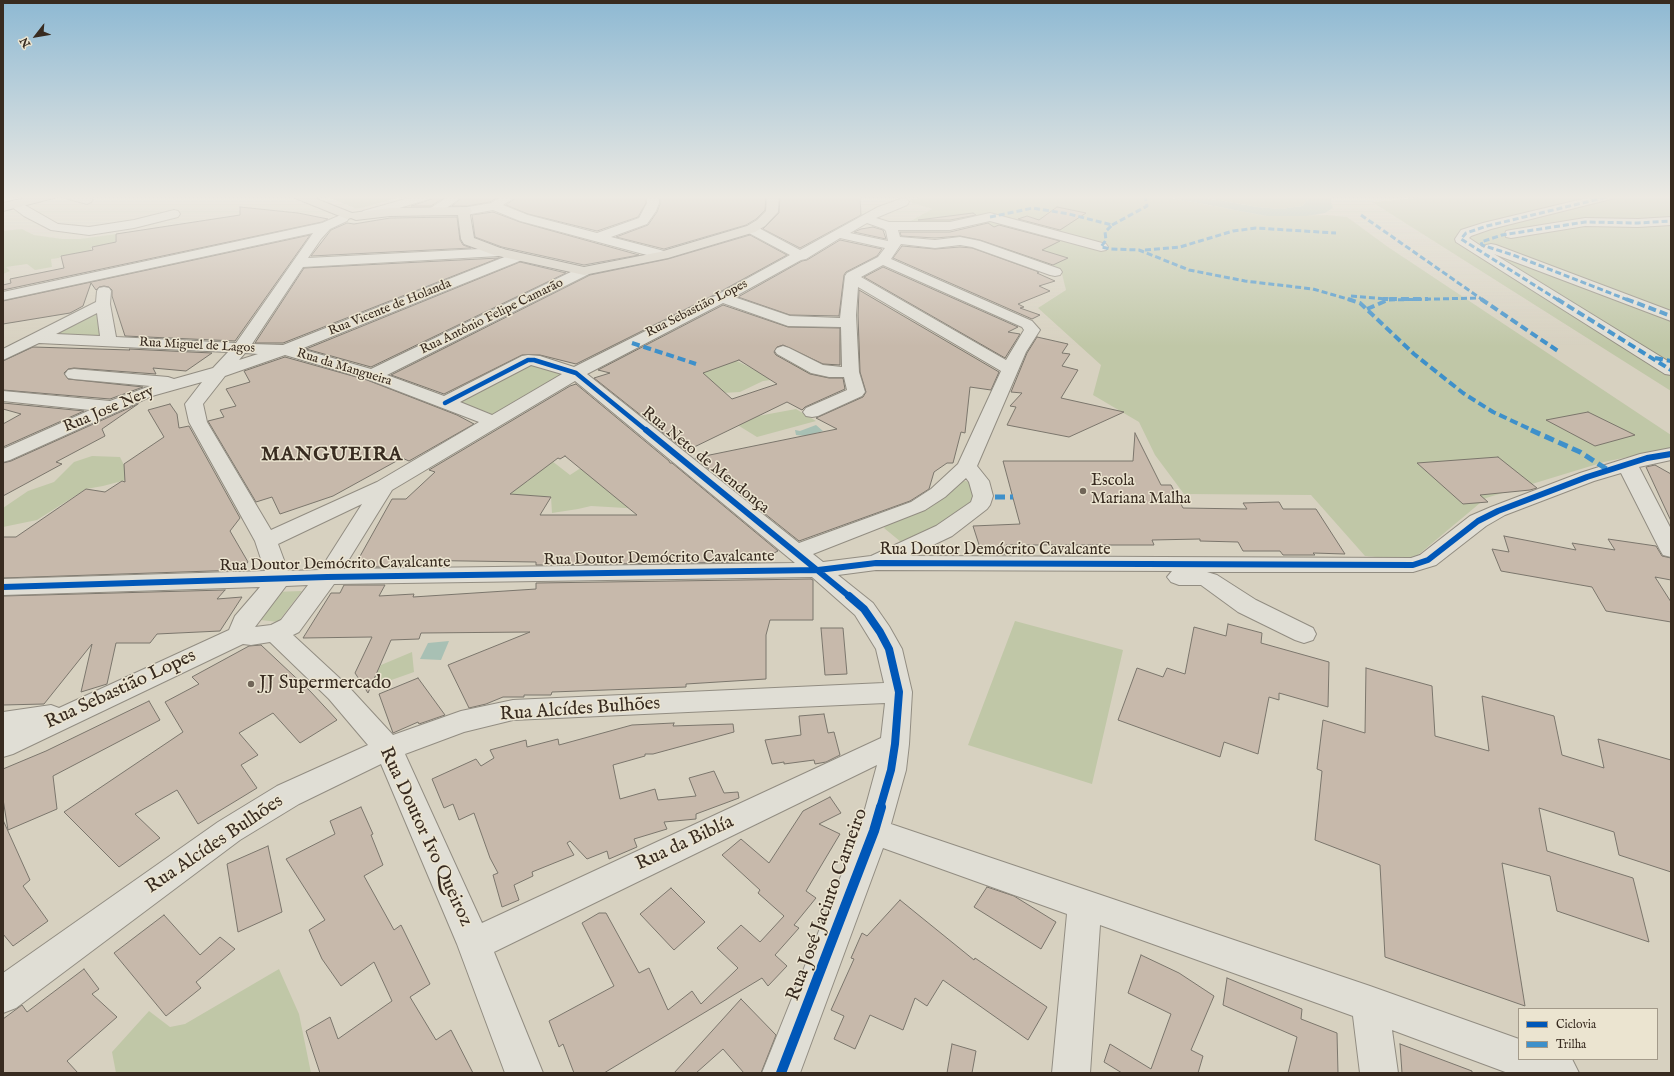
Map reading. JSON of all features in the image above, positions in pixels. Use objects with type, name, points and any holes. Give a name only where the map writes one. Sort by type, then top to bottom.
[{"type":"main road","points":[[485,246],[518,257],[584,271]]},
{"type":"main road","name":"Rua Antônio Felipe Camarão","points":[[584,271],[663,255],[693,246]]},
{"type":"street","points":[[3,296],[234,246]]},
{"type":"street","points":[[310,246],[240,349],[219,372],[194,404],[198,422],[266,541],[279,578],[242,628],[251,636],[283,630],[327,577],[384,486]]},
{"type":"street","points":[[632,246],[663,255]]},
{"type":"street","points":[[783,246],[801,256]]},
{"type":"street","name":"Rua Sebastião Lopes","points":[[576,374],[632,342],[722,298],[818,246]]},
{"type":"street","points":[[812,412],[856,392],[851,372],[850,323],[848,315],[852,276],[883,260],[892,246]]},
{"type":"street","points":[[981,246],[1055,272]]},
{"type":"street","points":[[1472,246],[1671,370]]},
{"type":"street","points":[[1486,246],[1513,255],[1671,316]]},
{"type":"street","points":[[300,263],[499,252]]},
{"type":"street","name":"Rua Vicente de Holanda","points":[[285,350],[518,257]]},
{"type":"street","points":[[797,552],[918,506],[938,493],[968,467],[1010,369],[1032,330],[1027,324],[883,260]]},
{"type":"street","name":"Rua Antônio Felipe Camarão","points":[[373,375],[584,271]]},
{"type":"street","points":[[104,275],[103,304],[109,341]]},
{"type":"street","points":[[852,278],[1010,369]]},
{"type":"street","points":[[722,298],[788,321],[850,323]]},
{"type":"street","points":[[3,355],[103,304]]},
{"type":"street","name":"Rua Miguel de Lagos","points":[[34,338],[285,350]]},
{"type":"street","name":"Rua da Mangueira","points":[[219,372],[285,350],[373,375],[494,422]]},
{"type":"street","points":[[783,351],[816,369],[829,372],[851,372]]},
{"type":"street","points":[[1651,357],[1671,361]]},
{"type":"street","points":[[445,403],[528,360],[534,360],[576,374]]},
{"type":"street","name":"Rua Jose Nery","points":[[3,456],[146,392],[219,372]]},
{"type":"street","points":[[74,374],[177,383]]},
{"type":"street","points":[[266,541],[384,486],[576,374]]},
{"type":"street","name":"Rua Neto de Mendonça","points":[[576,374],[797,552],[864,609],[880,632],[889,649],[899,692]]},
{"type":"street","points":[[3,396],[115,407]]},
{"type":"street","name":"Rua Doutor Demócrito Cavalcante","points":[[3,587],[279,578],[818,570],[876,563],[1413,565],[1428,560],[1478,522],[1498,511],[1587,477],[1627,464],[1671,454]]},
{"type":"street","points":[[1627,464],[1671,550]]},
{"type":"street","points":[[876,563],[926,538],[944,531],[980,505],[983,496],[979,481],[968,467]]},
{"type":"street","points":[[1071,564],[1088,576],[1102,578],[1204,578],[1247,606],[1304,634]]},
{"type":"street","name":"Rua Sebastião Lopes","points":[[3,746],[242,628]]},
{"type":"street","name":"Rua Doutor Ivo Queiroz","points":[[283,630],[388,748],[474,944],[524,1073]]},
{"type":"street","name":"Rua José Jacinto Carneiro","points":[[781,1073],[874,831],[891,770],[895,744],[899,692]]},
{"type":"street","name":"Rua Alcídes Bulhões","points":[[3,995],[229,831],[288,795],[388,748],[461,722],[513,710],[899,692]]},
{"type":"street","points":[[3,723],[72,713]]},
{"type":"street","name":"Rua da Biblía","points":[[474,944],[895,744]]},
{"type":"street","points":[[874,831],[1370,1004],[1518,1057]]},
{"type":"street","points":[[1072,1073],[1085,904]]},
{"type":"street","points":[[1370,1004],[1379,1073]]},
{"type":"street","points":[[1525,1060],[1560,1073]]},
{"type":"shaded area","points":[[3,246],[96,246],[91,247],[91,251],[51,259],[52,267],[35,270],[27,264],[6,267],[10,271],[3,274]]},
{"type":"shaded area","points":[[1001,246],[1387,246],[1671,435],[1671,448],[1604,462],[1486,498],[1418,555],[1409,560],[1365,556],[1311,495],[1184,494],[1155,455],[1139,422],[1093,395],[1101,365],[1038,308],[1066,290],[1061,270],[997,249]]},
{"type":"shaded area","points":[[1442,246],[1671,246],[1671,391]]},
{"type":"shaded area","points":[[97,311],[101,338],[45,336]]},
{"type":"shaded area","points":[[731,358],[755,370],[773,364],[800,363],[815,372],[790,380],[778,379],[763,381],[740,392],[687,395],[664,390]]},
{"type":"shaded area","points":[[530,362],[566,373],[494,415],[458,401]]},
{"type":"shaded area","points":[[796,409],[816,421],[757,437],[731,421]]},
{"type":"shaded area","points":[[816,425],[823,431],[807,436],[796,435],[795,430],[800,431]]},
{"type":"shaded area","points":[[92,456],[120,457],[124,465],[135,465],[156,472],[86,489],[37,520],[3,527],[3,508],[28,491],[54,482],[74,462]]},
{"type":"shaded area","points":[[552,461],[570,475],[590,462],[643,509],[591,506],[552,513],[551,497],[522,495],[512,499],[497,487],[506,480],[527,482],[535,475],[538,469]]},
{"type":"shaded area","points":[[958,480],[971,482],[974,499],[935,529],[901,542],[884,528],[890,521]]},
{"type":"shaded area","points":[[302,591],[278,622],[252,619],[273,592]]},
{"type":"shaded area","points":[[1015,621],[1123,650],[1092,784],[968,745]]},
{"type":"shaded area","points":[[449,641],[441,660],[420,659],[428,643]]},
{"type":"shaded area","points":[[412,652],[414,672],[366,689],[359,677],[378,671],[381,665]]},
{"type":"shaded area","points":[[279,969],[299,1014],[311,1073],[116,1073],[112,1052],[149,1011],[170,1027],[185,1024]]},
{"type":"building","points":[[208,246],[3,290],[3,285],[11,283],[10,279],[64,268],[61,256],[93,250],[92,247]]},
{"type":"building","points":[[258,246],[302,246],[235,341],[125,336],[112,296],[112,290],[109,287],[104,286],[99,287],[96,290],[91,283],[83,306],[70,313],[3,324],[3,301]]},
{"type":"building","points":[[319,246],[466,246],[471,248],[311,256]]},
{"type":"building","points":[[500,246],[607,246],[639,255],[584,265]]},
{"type":"building","points":[[653,246],[674,246],[664,249]]},
{"type":"building","points":[[712,246],[771,246],[787,255],[716,294],[576,364],[540,355],[522,355],[444,394],[391,375],[590,275],[668,259]]},
{"type":"building","points":[[830,246],[869,246],[882,249],[877,256],[846,272],[844,275],[839,316],[790,315],[738,297],[802,261],[807,260]]},
{"type":"building","points":[[902,246],[935,249],[960,247],[972,248],[1039,272],[1037,273],[1055,281],[1039,286],[1050,291],[1018,304],[1024,307],[1020,308],[1040,315],[1032,319],[893,258]]},
{"type":"building","points":[[998,246],[1050,246],[1042,250],[1068,258],[1053,265]]},
{"type":"building","points":[[499,258],[283,343],[255,343],[304,268]]},
{"type":"building","points":[[520,262],[566,273],[371,367],[306,349]]},
{"type":"building","points":[[883,267],[1018,327],[1008,332],[1020,334],[1005,358],[864,277]]},
{"type":"building","points":[[859,290],[999,372],[991,390],[970,387],[965,433],[961,432],[953,463],[947,463],[934,472],[929,489],[910,501],[799,541],[695,458],[837,429],[816,418],[863,397],[866,392],[860,372],[858,315]]},
{"type":"building","points":[[723,305],[788,327],[840,328],[840,365],[823,364],[783,345],[777,347],[774,352],[776,355],[810,374],[829,378],[843,378],[845,389],[805,407],[802,410],[787,402],[686,451],[594,378],[610,373],[598,370]],"holes":[[[739,360],[777,384],[732,399],[703,373]]]},
{"type":"building","points":[[1037,337],[1068,344],[1062,353],[1070,354],[1062,366],[1078,370],[1061,398],[1124,412],[1069,437],[1007,425],[1016,407],[1010,406],[1022,393],[1011,392],[1027,353]]},
{"type":"building","points":[[33,347],[130,350],[129,349],[212,353],[186,371],[153,368],[156,374],[74,368],[68,369],[64,373],[68,379],[143,387],[110,399],[3,390],[3,361]]},
{"type":"building","points":[[285,357],[367,380],[457,415],[474,424],[409,461],[402,458],[333,496],[280,514],[272,497],[256,502],[208,421],[224,417],[220,410],[236,406],[226,389],[250,382],[244,371]]},
{"type":"building","points":[[576,384],[778,551],[756,562],[536,565],[536,562],[397,560],[393,567],[354,567],[392,499],[406,499],[435,472],[429,470],[570,386]],"holes":[[[565,456],[637,515],[540,515],[551,497],[510,494],[558,458],[560,459]]]},
{"type":"building","points":[[3,403],[84,411],[3,447],[3,424],[21,414],[3,409]]},
{"type":"building","points":[[138,404],[102,429],[105,436],[56,462],[62,464],[3,496],[3,463],[11,461]]},
{"type":"building","points":[[170,404],[177,414],[179,428],[189,426],[240,518],[230,531],[248,562],[241,570],[3,578],[3,537],[16,537],[86,489],[105,492],[122,481],[125,482],[124,464],[164,437],[148,410]]},
{"type":"building","points":[[1588,412],[1635,435],[1595,446],[1546,420]]},
{"type":"building","name":"Escola Mariana Malha","points":[[1135,433],[1161,485],[1171,485],[1183,508],[1247,509],[1243,503],[1279,502],[1283,509],[1316,509],[1345,554],[1313,553],[1315,555],[1283,555],[1280,551],[1243,551],[1238,542],[1200,541],[1200,539],[1152,540],[1154,545],[1006,545],[1008,554],[982,554],[973,526],[1020,524],[1003,461],[1133,461]]},
{"type":"building","points":[[1498,457],[1537,488],[1480,495],[1488,502],[1463,504],[1417,463]]},
{"type":"building","points":[[1655,465],[1671,474],[1671,521],[1646,467]]},
{"type":"building","points":[[1504,536],[1576,550],[1572,543],[1615,550],[1608,539],[1656,546],[1662,556],[1671,558],[1671,580],[1655,577],[1671,602],[1671,622],[1606,611],[1592,587],[1501,571],[1492,549],[1509,552]]},
{"type":"building","points":[[813,580],[813,620],[770,620],[766,635],[766,679],[686,684],[686,687],[552,692],[551,695],[503,697],[486,704],[469,708],[448,665],[530,632],[421,633],[419,639],[391,640],[368,693],[355,673],[372,637],[303,638],[331,593],[340,593],[344,585],[385,585],[379,596],[414,594],[413,597],[536,589],[536,583]]},
{"type":"building","points":[[225,590],[217,599],[242,597],[220,631],[157,634],[150,643],[116,643],[107,684],[81,692],[92,644],[44,704],[3,705],[3,596]]},
{"type":"building","points":[[1228,624],[1262,633],[1261,643],[1329,662],[1328,707],[1279,693],[1279,700],[1269,697],[1258,754],[1224,742],[1220,757],[1118,720],[1137,668],[1163,677],[1167,668],[1185,674],[1194,627],[1226,636]]},
{"type":"building","points":[[821,628],[843,628],[847,674],[825,675]]},
{"type":"building","points":[[261,645],[310,691],[337,720],[300,743],[273,713],[239,733],[258,755],[241,765],[257,788],[198,824],[177,790],[135,814],[160,838],[119,867],[64,812],[183,732],[165,702],[199,684],[192,677],[249,646]]},
{"type":"building","points":[[1366,668],[1432,686],[1435,736],[1489,751],[1482,696],[1554,716],[1562,755],[1604,768],[1598,739],[1671,760],[1671,872],[1619,855],[1614,832],[1539,808],[1547,851],[1633,878],[1649,942],[1557,911],[1550,876],[1502,863],[1525,1006],[1385,957],[1380,865],[1315,840],[1322,771],[1317,769],[1323,720],[1365,733]]},
{"type":"building","points":[[418,678],[445,715],[419,724],[418,722],[393,733],[379,694]]},
{"type":"building","points":[[149,701],[160,720],[53,776],[57,809],[8,830],[3,799],[3,769],[46,751]]},
{"type":"building","points":[[824,714],[828,733],[834,732],[840,755],[826,762],[815,764],[814,760],[772,764],[765,740],[801,735],[799,716]]},
{"type":"building","points":[[674,723],[673,726],[733,724],[734,732],[653,754],[645,754],[645,756],[613,765],[620,799],[655,789],[658,800],[696,796],[689,778],[714,771],[724,793],[738,792],[739,798],[696,814],[696,819],[664,822],[667,829],[634,839],[637,847],[609,859],[607,851],[587,859],[570,841],[567,843],[574,855],[532,872],[533,876],[514,885],[519,900],[502,907],[493,875],[498,873],[490,858],[474,813],[459,820],[453,804],[444,808],[432,779],[476,759],[481,766],[494,758],[490,750],[526,740],[527,747],[558,739],[559,745],[632,725]]},
{"type":"building","points":[[830,797],[841,813],[819,824],[840,834],[806,891],[816,898],[794,925],[799,928],[775,955],[787,966],[768,986],[762,978],[604,1073],[574,1073],[563,1044],[559,1047],[549,1021],[614,986],[582,923],[599,913],[606,913],[639,973],[649,968],[668,1010],[692,991],[701,1004],[738,968],[717,948],[741,925],[760,942],[784,916],[758,893],[760,890],[722,855],[741,839],[769,863],[803,811]]},
{"type":"building","points":[[361,807],[373,834],[371,835],[383,865],[364,876],[394,930],[401,925],[430,984],[410,997],[436,1040],[451,1030],[473,1073],[320,1073],[306,1031],[330,1017],[338,1039],[392,1001],[374,962],[341,986],[322,959],[309,930],[325,920],[286,859],[335,834],[330,821]]},
{"type":"building","points":[[3,820],[30,880],[23,886],[48,921],[13,946],[3,934]]},
{"type":"building","points":[[268,846],[282,912],[238,932],[227,864]]},
{"type":"building","points":[[987,887],[1014,896],[1056,922],[1041,949],[974,907]]},
{"type":"building","points":[[671,888],[705,922],[674,950],[640,914]]},
{"type":"building","points":[[900,900],[974,960],[975,958],[1047,1007],[1028,1040],[943,980],[927,1006],[915,998],[903,1030],[870,1015],[855,1049],[834,1039],[844,1016],[831,1010],[854,959],[851,958],[862,933],[867,936]]},
{"type":"building","points":[[164,915],[200,955],[220,937],[235,949],[196,982],[201,988],[166,1016],[114,953]]},
{"type":"building","points":[[1141,955],[1179,973],[1214,996],[1191,1050],[1203,1056],[1198,1073],[1122,1073],[1104,1062],[1110,1044],[1151,1069],[1171,1014],[1128,993]]},
{"type":"building","points":[[84,969],[99,989],[92,994],[117,1017],[67,1061],[78,1073],[3,1073],[3,1019],[22,1005],[27,1012]]},
{"type":"building","points":[[1227,978],[1302,1009],[1301,1019],[1337,1033],[1338,1073],[1288,1073],[1297,1037],[1223,1005]]},
{"type":"building","points":[[741,999],[776,1035],[761,1073],[744,1073],[723,1049],[696,1073],[674,1073]]},
{"type":"building","points":[[952,1044],[976,1051],[972,1073],[947,1073]]},
{"type":"building","points":[[1400,1044],[1472,1071],[1472,1073],[1402,1073]]},
{"type":"marked path","points":[[1102,246],[1111,249],[1139,250],[1189,270],[1245,281],[1313,289],[1339,295],[1360,303],[1414,354],[1463,393],[1493,412],[1580,452],[1608,470]]},
{"type":"marked path","points":[[1145,250],[1183,246]]},
{"type":"marked path","points":[[1406,246],[1480,298]]},
{"type":"marked path","points":[[1473,246],[1671,370]]},
{"type":"marked path","points":[[1486,246],[1513,255],[1671,316]]},
{"type":"marked path","points":[[1351,296],[1388,299]]},
{"type":"marked path","points":[[1367,309],[1390,299],[1480,298],[1558,351]]},
{"type":"marked path","points":[[632,343],[696,364]]},
{"type":"marked path","points":[[1655,358],[1671,361]]},
{"type":"marked path","points":[[995,497],[1013,497]]},
{"type":"cycle path","points":[[445,403],[528,360],[534,360],[576,373],[864,609],[880,632],[889,649],[899,692],[895,744],[891,770],[874,831],[781,1073]]},
{"type":"cycle path","points":[[3,587],[327,577],[818,570],[876,563],[1413,565],[1428,560],[1478,521],[1498,511],[1587,477],[1647,458],[1671,454]]},
{"type":"place","name":"Escola Mariana Malha","points":[[1083,491]]},
{"type":"place","name":"JJ Supermercado","points":[[251,684]]},
{"type":"district","name":"MANGUEIRA","points":[[332,456]]}]
